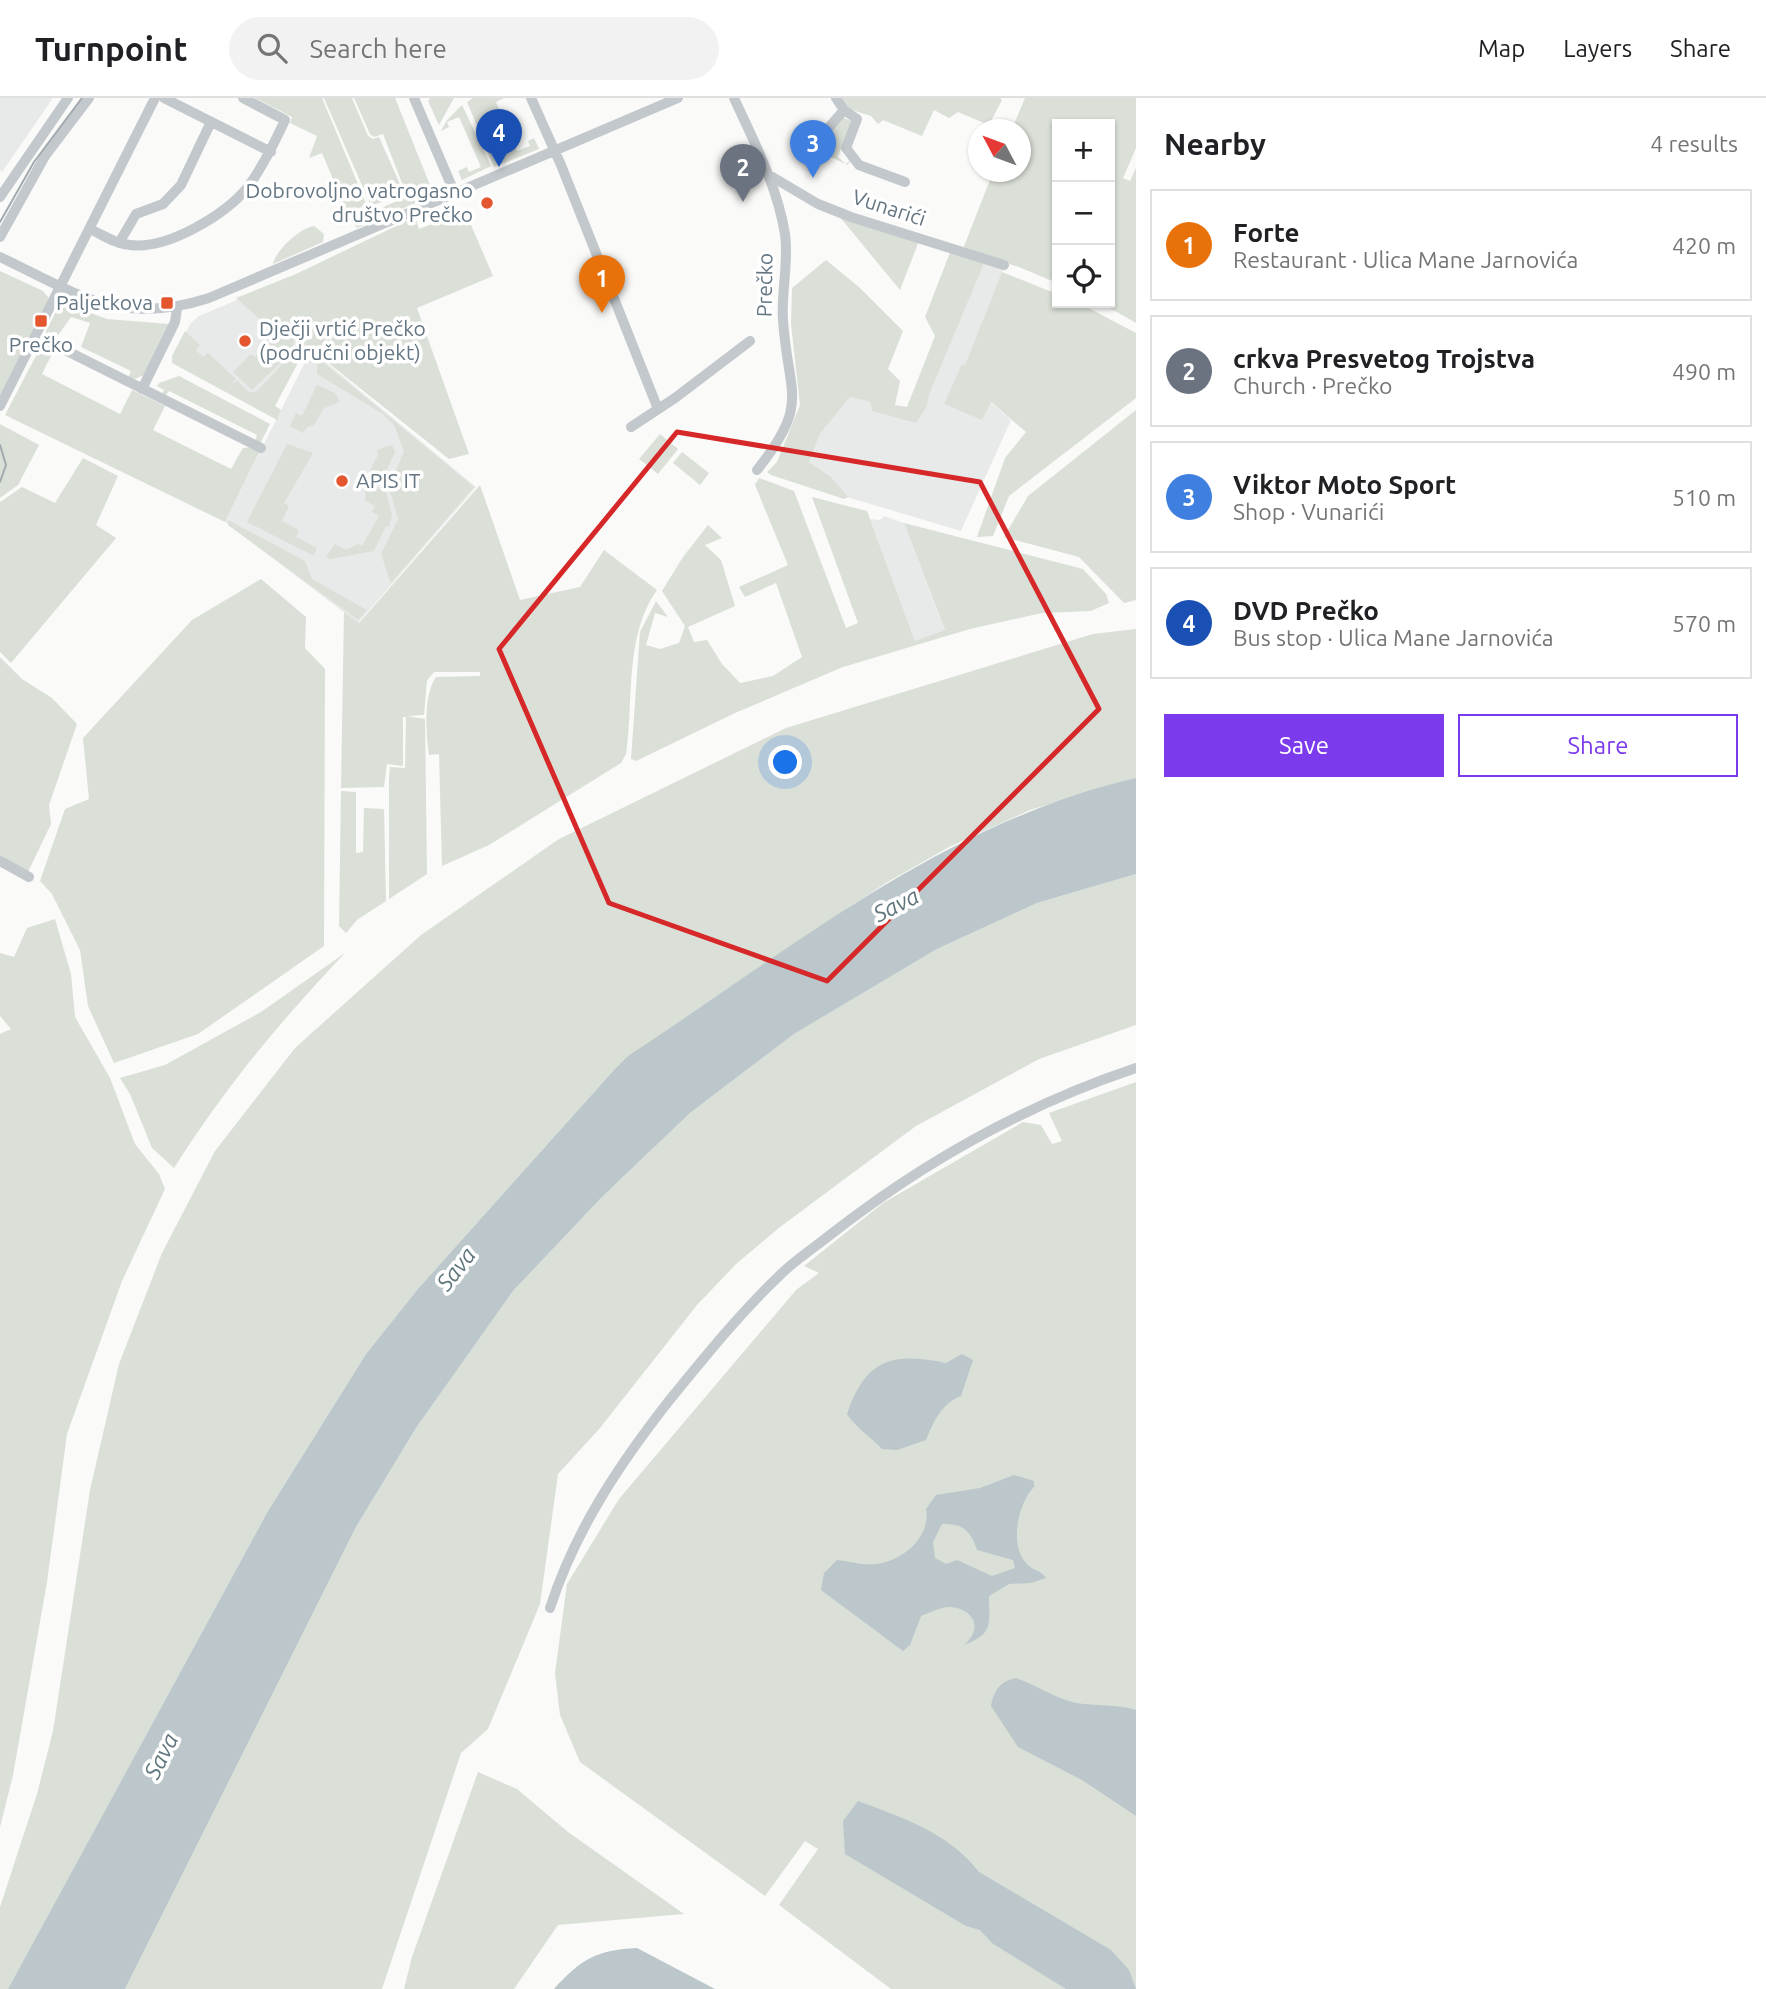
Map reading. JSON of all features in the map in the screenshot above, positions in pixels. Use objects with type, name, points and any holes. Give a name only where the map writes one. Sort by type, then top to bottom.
[{"type":"street","points":[[0,197],[68,98]]},
{"type":"street","points":[[0,237],[45,156],[89,98]]},
{"type":"street","points":[[0,406],[155,98]]},
{"type":"street","points":[[164,98],[210,124],[271,152]]},
{"type":"street","points":[[90,229],[119,243],[144,246],[187,232],[215,215],[246,189],[271,152],[285,120],[243,98]]},
{"type":"street","points":[[414,98],[455,194]]},
{"type":"street","points":[[531,98],[657,410]]},
{"type":"street","points":[[649,98],[653,109]]},
{"type":"street","points":[[0,257],[60,288],[110,306],[154,310],[177,308],[209,298],[678,98]]},
{"type":"street","name":"Prečko","points":[[734,98],[769,175],[785,236],[783,315],[794,405],[781,437],[757,470]]},
{"type":"street","points":[[836,98],[844,110],[857,119],[846,148],[859,165],[905,182]]},
{"type":"street","points":[[824,133],[844,110]]},
{"type":"street","points":[[119,243],[136,214],[163,204],[181,185],[210,124]]},
{"type":"street","name":"Vunarići","points":[[769,175],[818,204],[851,217],[1003,265]]},
{"type":"street","points":[[142,388],[175,322],[177,308]]},
{"type":"street","points":[[631,427],[750,341]]},
{"type":"street","points":[[51,343],[261,448]]},
{"type":"street","points":[[0,861],[29,877]]},
{"type":"street","points":[[551,1608],[564,1564],[598,1501],[642,1436],[692,1373],[781,1274],[888,1190],[995,1128],[1087,1085],[1136,1068]]},
{"type":"highlighted area","points":[[677,432],[980,482],[1099,709],[827,981],[609,903],[499,649]]},
{"type":"shaded area","points":[[0,98],[53,98],[2,172],[0,170]]},
{"type":"shaded area","points":[[255,98],[322,98],[370,213],[415,193],[414,190],[422,187],[405,191],[383,134],[374,137],[370,134],[354,98],[395,98],[434,195],[357,228],[349,217],[322,153],[309,158],[317,136],[290,123],[292,117]]},
{"type":"shaded area","points":[[324,98],[352,98],[368,136],[373,139],[379,137],[404,193],[371,206]]},
{"type":"shaded area","points":[[430,98],[454,98],[439,125],[428,101]]},
{"type":"shaded area","points":[[473,98],[504,98],[496,102],[517,151],[530,146],[528,141],[534,138],[539,149],[494,167],[467,102]]},
{"type":"shaded area","points":[[842,98],[1002,100],[992,119],[975,119],[958,112],[949,118],[934,110],[922,136],[883,120],[878,124],[871,116],[849,109]]},
{"type":"shaded area","points":[[1025,98],[1136,98],[1136,148],[1123,178],[1130,181],[1136,168],[1136,323],[1110,308],[1115,308],[1115,119],[1052,119],[1052,281],[963,249],[989,182],[1031,182],[1031,119],[1016,119]]},
{"type":"shaded area","points":[[462,105],[491,166],[462,180],[458,171],[467,167],[469,172],[481,167],[459,117],[447,122],[449,127],[441,131],[447,120]]},
{"type":"shaded area","points":[[842,117],[851,121],[838,157],[846,164],[850,160],[848,165],[820,152],[825,136]]},
{"type":"shaded area","points":[[465,211],[493,276],[417,308],[469,454],[449,459],[307,346],[275,406],[281,410],[277,420],[172,363],[172,356],[185,331],[200,345],[196,350],[203,357],[208,353],[236,379],[232,383],[238,381],[249,392],[256,392],[304,341],[312,323],[303,315],[295,320],[293,351],[252,390],[233,372],[251,354],[255,357],[272,339],[275,342],[280,337],[236,298],[296,274],[415,217],[419,229]]},
{"type":"shaded area","points":[[839,216],[919,241],[900,290]]},
{"type":"shaded area","points":[[314,226],[324,234],[323,242],[273,264],[289,240]]},
{"type":"shaded area","points":[[951,250],[985,261],[929,395],[927,406],[916,423],[872,411],[870,402],[850,397],[820,434],[809,462],[831,477],[848,497],[844,499],[767,472],[777,462],[800,405],[791,324],[792,288],[826,260],[859,287],[903,331],[888,369],[900,381],[895,405],[907,407],[935,336],[925,317]]},
{"type":"shaded area","points":[[985,261],[1004,268],[965,365],[962,364],[990,402],[1011,420],[961,531],[847,497],[831,477],[809,462],[820,434],[850,397],[870,402],[872,411],[927,406],[929,395]]},
{"type":"shaded area","points":[[0,271],[43,291],[49,298],[0,395]]},
{"type":"shaded area","points":[[1002,272],[1052,292],[1052,308],[1088,308],[1136,333],[1136,398],[1009,496],[993,536],[977,537],[1005,458],[1026,432],[991,402],[982,420],[944,404],[962,364],[965,365]]},
{"type":"shaded area","name":"Dječji vrtić Prečko (područni objekt)","points":[[296,275],[316,325],[274,407],[175,357],[190,324],[199,316]]},
{"type":"shaded area","points":[[61,302],[107,319],[169,324],[144,375],[135,379],[128,378],[131,371],[81,347],[90,323],[71,317],[54,341],[49,338],[46,346],[39,345]]},
{"type":"shaded area","points":[[40,348],[54,350],[42,374],[120,414],[132,390],[165,406],[153,430],[231,469],[243,448],[252,447],[260,451],[225,522],[5,415]]},
{"type":"shaded area","points":[[311,350],[476,487],[358,623],[225,522]]},
{"type":"shaded area","points":[[312,353],[474,487],[391,583],[381,554],[398,519],[389,487],[404,451],[394,425],[383,414],[317,374],[317,365],[309,359]]},
{"type":"shaded area","points":[[179,376],[270,424],[260,444],[255,441],[257,435],[169,391],[165,396],[162,394],[164,390],[157,386],[159,383]]},
{"type":"shaded area","points":[[317,385],[335,393],[340,402],[324,408],[314,425],[307,427],[303,433],[290,426],[296,413],[302,416]]},
{"type":"shaded area","points":[[1136,410],[1136,600],[1124,603],[1079,557],[1004,537],[1028,496]]},
{"type":"shaded area","points":[[0,424],[39,445],[18,485],[0,498]]},
{"type":"shaded area","points":[[660,434],[678,449],[658,474],[639,459]]},
{"type":"shaded area","points":[[287,444],[313,453],[284,503],[289,506],[282,521],[299,530],[296,537],[317,548],[314,556],[247,522]]},
{"type":"shaded area","points":[[392,445],[395,452],[382,480],[369,472],[378,455],[377,450]]},
{"type":"shaded area","points":[[682,452],[709,473],[700,485],[673,463]]},
{"type":"shaded area","points":[[83,458],[118,476],[96,525],[116,538],[11,663],[0,652],[0,502],[22,487],[55,503]]},
{"type":"shaded area","points":[[759,478],[794,491],[846,628],[858,623],[812,497],[867,511],[915,641],[945,630],[904,523],[1083,569],[1106,594],[1109,603],[1091,611],[1042,613],[970,629],[843,667],[735,713],[636,761],[631,759],[640,632],[656,601],[668,617],[655,613],[646,645],[660,649],[679,643],[685,626],[662,591],[683,557],[708,525],[722,538],[705,545],[721,560],[735,606],[688,627],[694,642],[707,640],[722,664],[740,683],[773,676],[802,657],[776,583],[745,597],[739,587],[788,565],[755,485]]},
{"type":"shaded area","points":[[365,482],[386,492],[392,515],[389,527],[386,526],[374,551],[330,559],[326,557],[335,544],[346,550],[358,544],[362,546],[379,516],[372,512],[375,506],[365,500]]},
{"type":"shaded area","points":[[480,485],[520,600],[580,587],[604,550],[657,590],[639,627],[635,648],[626,754],[621,763],[489,845],[442,866],[439,754],[429,755],[427,704],[436,677],[480,676],[480,672],[434,672],[427,681],[424,715],[407,716],[425,719],[427,874],[389,899],[389,776],[390,767],[405,768],[406,717],[403,717],[403,766],[387,764],[384,787],[341,788],[344,612],[359,623]]},
{"type":"shaded area","points":[[884,516],[904,523],[945,631],[915,641],[870,519],[880,520]]},
{"type":"shaded area","points":[[228,520],[305,561],[312,579],[367,610],[358,620],[228,525]]},
{"type":"shaded area","points":[[261,579],[306,617],[305,648],[325,669],[324,946],[198,1034],[114,1063],[88,1006],[80,950],[52,894],[40,881],[65,809],[89,799],[83,738],[192,620]]},
{"type":"shaded area","points":[[1136,629],[1136,778],[1030,810],[949,847],[886,883],[767,962],[613,1071],[417,1290],[366,1354],[268,1511],[12,1982],[8,1989],[0,1989],[0,1907],[37,1794],[53,1731],[90,1490],[119,1364],[162,1253],[215,1151],[295,1048],[421,935],[559,839],[786,728],[1093,634]]},
{"type":"shaded area","points":[[0,657],[22,679],[52,698],[77,724],[49,805],[51,824],[28,872],[0,859]]},
{"type":"shaded area","points":[[341,791],[356,792],[356,853],[363,852],[364,808],[384,809],[386,901],[357,920],[346,933],[339,926]]},
{"type":"shaded area","points":[[1136,874],[1136,1025],[1039,1059],[916,1126],[780,1227],[736,1264],[697,1305],[600,1428],[558,1474],[540,1604],[488,1729],[461,1753],[382,1989],[125,1989],[356,1527],[416,1428],[513,1291],[602,1197],[690,1113],[794,1034],[937,949],[1037,903]]},
{"type":"shaded area","points":[[55,919],[71,974],[75,1017],[110,1078],[135,1144],[159,1174],[165,1189],[122,1281],[67,1434],[47,1582],[13,1775],[0,1827],[0,1034],[11,1029],[0,1016],[0,953],[14,957],[27,928]]},
{"type":"shaded area","points":[[345,953],[254,1056],[174,1168],[152,1148],[130,1094],[120,1078],[165,1065],[261,1012]]},
{"type":"shaded area","points":[[1136,1082],[1136,1989],[891,1989],[779,1905],[818,1849],[805,1841],[765,1896],[580,1762],[560,1715],[555,1673],[567,1584],[619,1499],[796,1290],[819,1273],[804,1266],[883,1203],[1023,1122],[1041,1125],[1052,1144],[1062,1141],[1049,1113]]},
{"type":"shaded area","points":[[478,1772],[517,1789],[568,1832],[684,1914],[558,1925],[514,1989],[404,1989],[412,1957]]},
{"type":"water","name":"Sava","points":[[1136,778],[1136,874],[1037,903],[937,949],[794,1034],[690,1113],[602,1197],[513,1291],[416,1428],[356,1527],[125,1989],[8,1989],[268,1511],[366,1354],[417,1290],[613,1071],[628,1056],[809,933],[934,857],[998,825],[1066,798]]},
{"type":"water","points":[[962,1354],[973,1360],[961,1396],[943,1408],[926,1440],[897,1450],[882,1449],[847,1414],[863,1381],[883,1364],[910,1359],[946,1363]]},
{"type":"water","points":[[1014,1475],[1034,1481],[1034,1487],[1028,1494],[1020,1514],[1018,1547],[1028,1565],[1046,1578],[1031,1583],[1009,1584],[989,1596],[988,1627],[974,1641],[964,1645],[974,1632],[973,1619],[963,1610],[947,1607],[921,1616],[910,1645],[903,1651],[821,1590],[824,1573],[837,1560],[876,1564],[905,1553],[924,1529],[926,1509],[936,1495],[980,1488]],"holes":[[[942,1524],[961,1527],[969,1533],[977,1550],[1013,1560],[1015,1568],[992,1576],[957,1560],[946,1564],[935,1558],[933,1542]]]},
{"type":"water","points":[[1016,1678],[1076,1703],[1136,1710],[1136,1816],[1082,1780],[1018,1747],[991,1706],[999,1688]]},
{"type":"water","points":[[858,1801],[908,1820],[939,1836],[967,1858],[979,1872],[1111,1950],[1129,1970],[1136,1989],[1066,1989],[992,1943],[980,1930],[966,1926],[845,1854],[843,1821]]},
{"type":"water","points":[[637,1948],[715,1989],[554,1989],[573,1970],[591,1958],[611,1951]]},
{"type":"tram line","points":[[0,222],[34,162],[82,98]]},
{"type":"tram line","points":[[0,445],[6,465],[0,482]]},
{"type":"place","name":"DVD Prečko","points":[[499,167]]},
{"type":"place","name":"Viktor Moto Sport","points":[[813,178]]},
{"type":"place","name":"crkva Presvetog Trojstva","points":[[743,202]]},
{"type":"place","name":"Dobrovoljno vatrogasno društvo Prečko","points":[[487,203]]},
{"type":"place","name":"Paljetkova","points":[[167,303]]},
{"type":"place","name":"Forte","points":[[602,313]]},
{"type":"place","name":"Prečko","points":[[41,321]]},
{"type":"place","name":"Dječji vrtić Prečko (područni objekt)","points":[[245,341]]},
{"type":"place","name":"APIS IT","points":[[342,481]]}]
